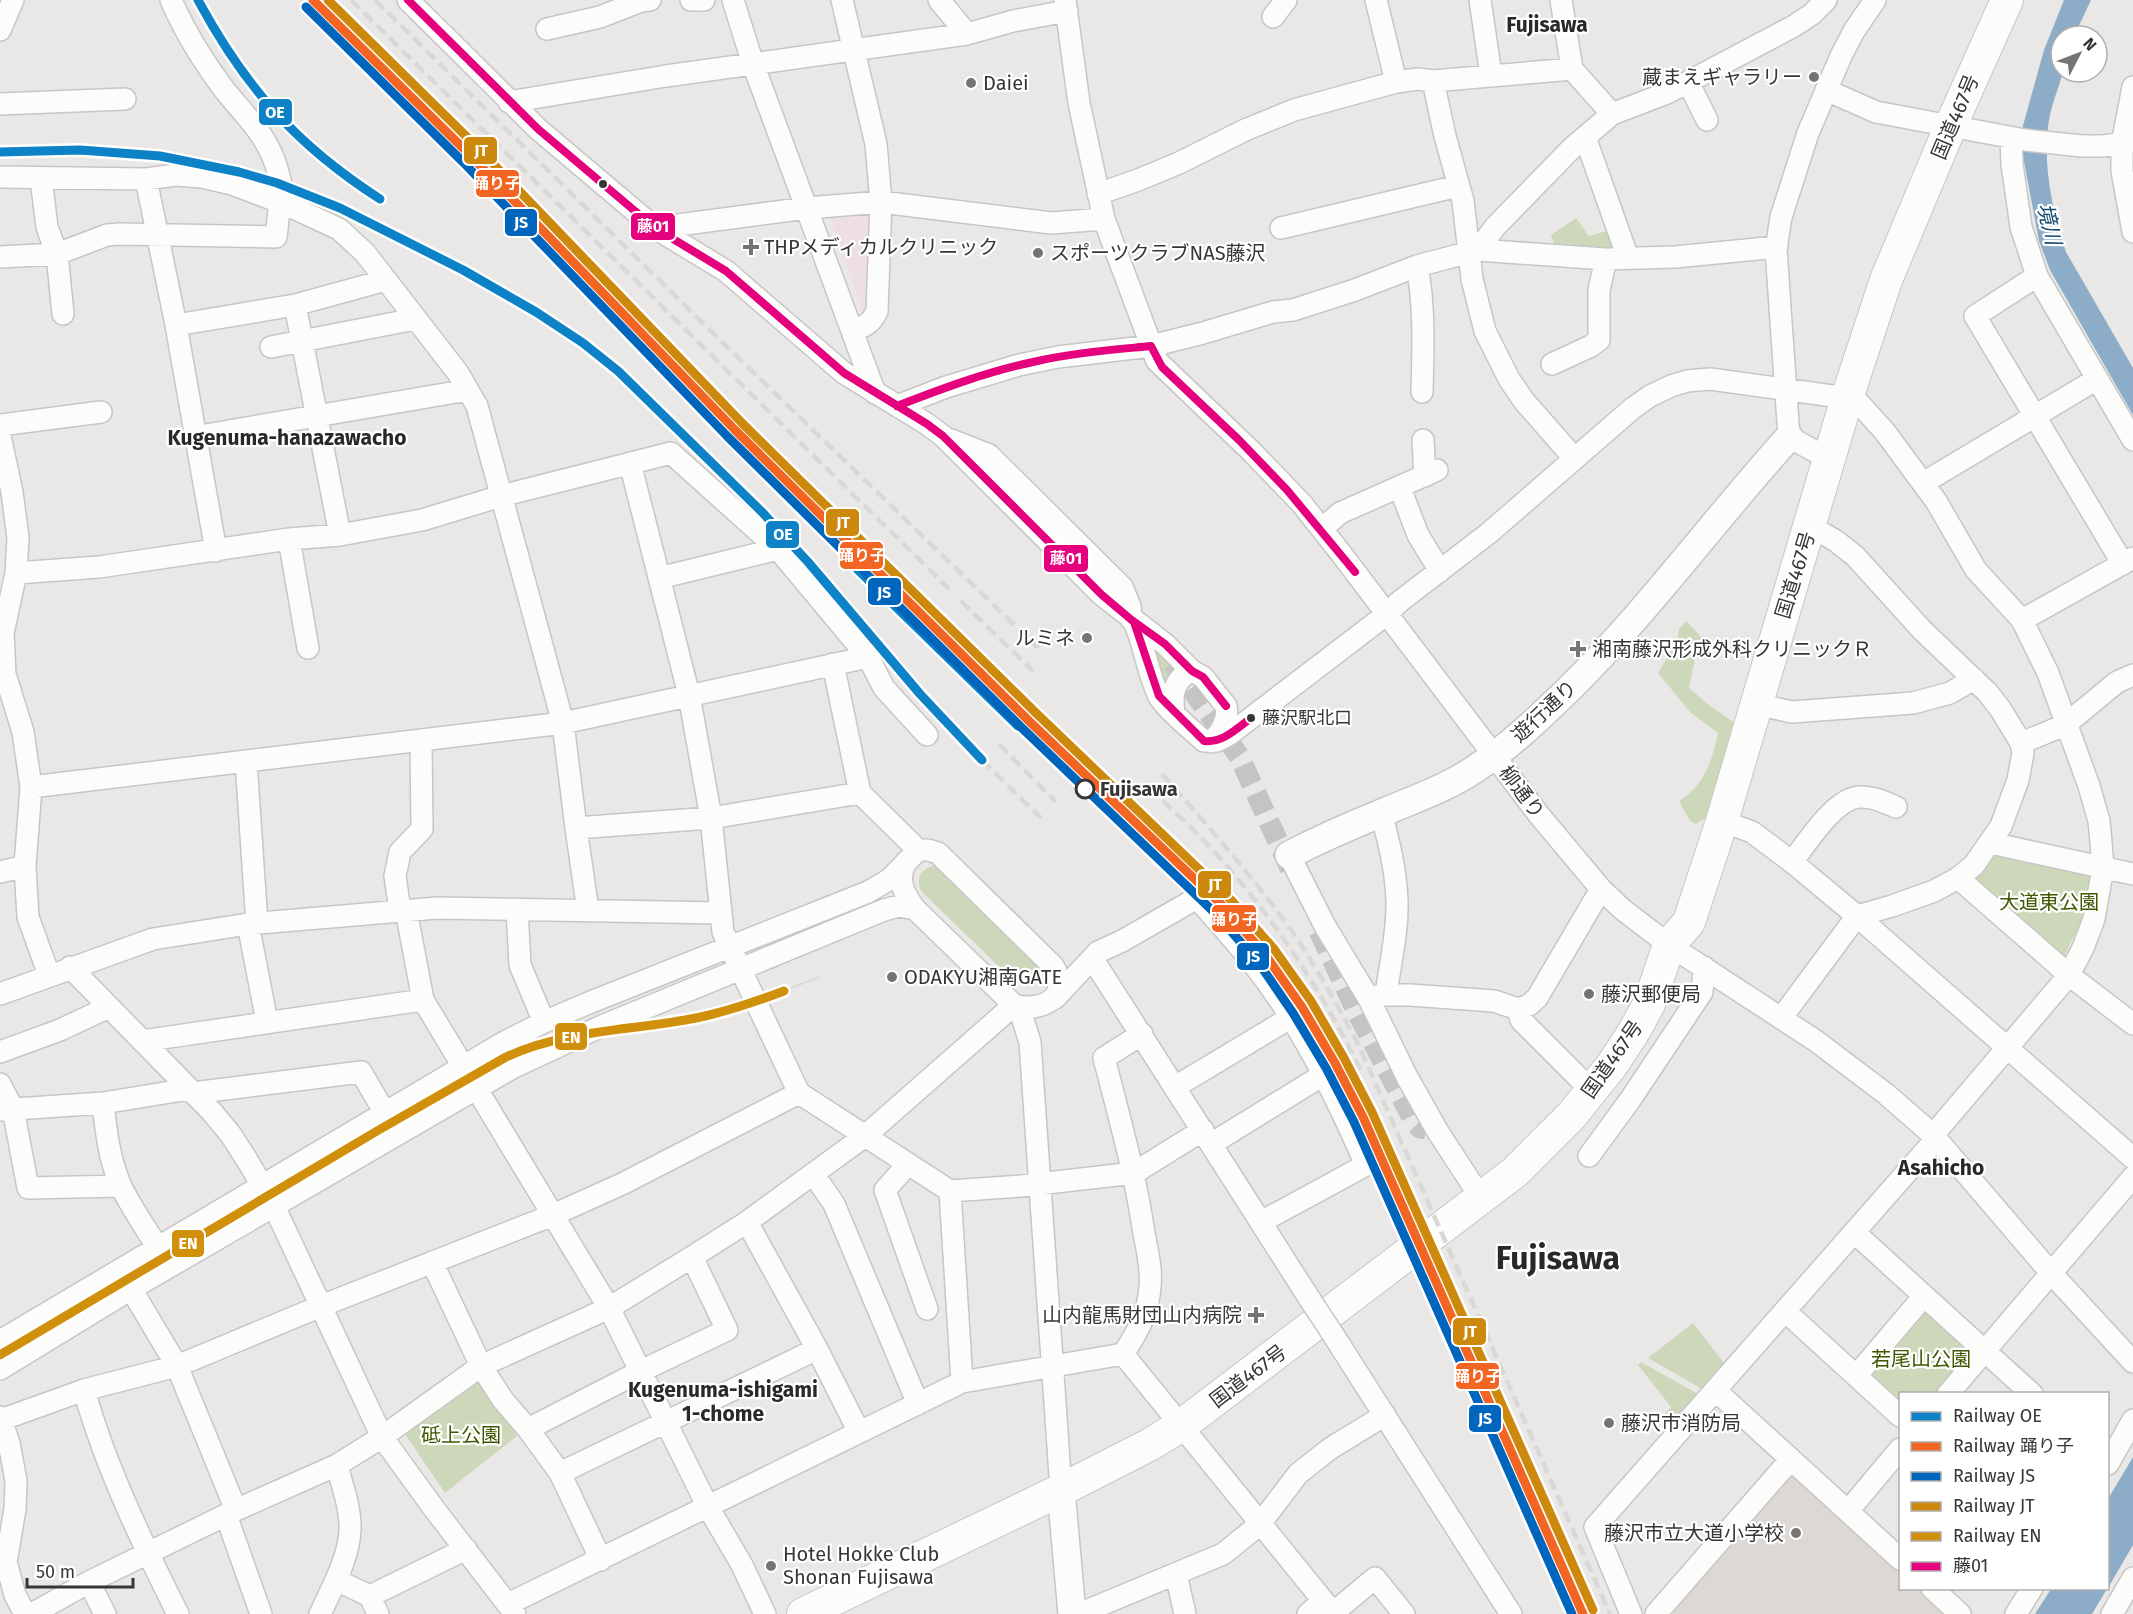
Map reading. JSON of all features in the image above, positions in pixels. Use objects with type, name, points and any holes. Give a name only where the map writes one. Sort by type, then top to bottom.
[{"type":"highway","name":"国道467号","points":[[803,1614],[1060,1490],[1182,1425],[1533,1156],[1592,1091],[1612,1065],[1649,1004],[1670,945],[1689,922],[1722,821],[1847,398],[1886,280],[1951,125],[2007,0]]},
{"type":"main road","name":"遊行通り","points":[[1289,855],[1454,782],[1494,756],[1544,713],[1604,654],[1789,437]]},
{"type":"main road","points":[[1060,1490],[1072,1614]]},
{"type":"street","points":[[0,256],[57,254],[107,235],[135,233],[276,237],[282,203],[279,175],[268,146],[217,78],[171,0]]},
{"type":"street","points":[[408,0],[538,129],[655,228],[726,271],[834,366],[927,424],[942,436],[1102,595],[1165,644],[1192,671],[1206,679],[1227,710],[1222,728],[1211,742]]},
{"type":"street","points":[[547,29],[600,17],[641,1],[650,0]]},
{"type":"street","points":[[692,0],[704,0]]},
{"type":"street","points":[[734,0],[753,64],[875,393]]},
{"type":"street","points":[[842,0],[876,144],[882,202],[876,311],[872,321],[852,331]]},
{"type":"street","points":[[939,0],[967,34]]},
{"type":"street","points":[[1272,17],[1286,0]]},
{"type":"street","points":[[1376,0],[1396,82]]},
{"type":"street","points":[[1480,0],[1491,75]]},
{"type":"street","points":[[1561,0],[1572,69],[1612,114]]},
{"type":"street","points":[[1474,251],[1495,227],[1612,114],[1667,93],[1794,26],[1826,0]]},
{"type":"street","points":[[1829,459],[1789,437],[1777,247],[1781,217],[1808,133],[1854,31],[1875,0]]},
{"type":"street","points":[[0,30],[8,5]]},
{"type":"street","points":[[509,102],[666,76],[967,34],[1066,6]]},
{"type":"street","name":"柳通り","points":[[1066,6],[1079,103],[1104,219],[1151,346],[1162,367],[1266,467],[1322,529],[1568,852],[1601,889],[1622,909],[1670,945],[1782,1017],[1886,1094],[1935,1137],[2051,1273],[2133,1362]]},
{"type":"street","points":[[1098,194],[1179,163],[1265,121],[1294,110],[1396,82],[1572,69]]},
{"type":"street","points":[[1433,81],[1474,251],[1478,305],[1485,331],[1496,355],[1524,400],[1574,458]]},
{"type":"street","points":[[1688,82],[1707,120]]},
{"type":"street","points":[[2132,224],[2122,171],[2128,143],[2133,87]]},
{"type":"street","points":[[1826,90],[1876,112],[2011,138],[2055,145],[2103,146],[2128,143]]},
{"type":"street","points":[[0,104],[125,99]]},
{"type":"street","points":[[1586,137],[1628,258]]},
{"type":"street","points":[[2011,138],[2013,174],[2021,228],[2037,276],[2133,440]]},
{"type":"street","points":[[0,177],[41,179],[146,179],[176,175],[202,177],[232,184],[282,203],[339,229],[365,253],[458,373],[477,406],[564,723],[588,911]]},
{"type":"street","points":[[41,179],[47,227],[57,254],[63,314]]},
{"type":"street","points":[[146,179],[176,326],[216,551]]},
{"type":"street","points":[[1460,193],[1495,227]]},
{"type":"street","points":[[1281,228],[1460,193]]},
{"type":"street","points":[[655,228],[807,208],[882,202],[1051,223],[1104,219]]},
{"type":"street","points":[[897,406],[946,387],[1019,365],[1058,357],[1151,346],[1273,312],[1293,310],[1355,290],[1417,266],[1474,251],[1606,259],[1675,257],[1777,247]]},
{"type":"street","points":[[1552,364],[1592,346],[1599,340],[1599,290],[1606,259]]},
{"type":"street","points":[[1417,266],[1423,307],[1422,392]]},
{"type":"street","points":[[2022,620],[2128,561],[2034,417],[1975,316],[2037,276]]},
{"type":"street","points":[[176,326],[295,305],[386,280]]},
{"type":"street","points":[[295,305],[340,535]]},
{"type":"street","points":[[271,347],[415,319]]},
{"type":"street","points":[[942,436],[989,455],[1122,587],[1159,696],[1204,741],[1211,742],[1223,738],[1385,611],[1440,572],[1511,515],[1633,408],[1650,396],[1688,381],[1710,379],[1786,388],[1847,398],[1858,402],[1885,432],[1936,501],[1976,570],[2022,620],[2048,673],[2089,786],[2099,821],[2103,868],[2094,919],[2083,948],[2069,975],[1855,1233],[1595,1527],[1631,1614]]},
{"type":"street","points":[[1923,483],[2097,379]]},
{"type":"street","points":[[194,437],[468,390]]},
{"type":"street","points":[[0,425],[101,412]]},
{"type":"street","points":[[0,435],[8,512],[18,538],[16,573],[3,633],[5,674],[23,732],[30,787],[26,866],[28,917],[50,975]]},
{"type":"street","points":[[1322,529],[1340,513],[1431,473],[1423,440]]},
{"type":"street","points":[[968,446],[1037,515]]},
{"type":"street","points":[[16,573],[99,567],[289,539],[340,535],[422,520],[501,496],[671,453],[778,549],[868,657],[884,688],[927,735]]},
{"type":"street","points":[[630,463],[689,695],[711,818],[723,932],[799,1093],[950,1191],[1134,1173],[1323,1075]]},
{"type":"street","points":[[1400,488],[1418,535],[1440,572]]},
{"type":"street","points":[[1782,1017],[1857,916],[1934,891],[1958,878],[1974,865],[1991,843],[2006,815],[2018,780],[2023,753],[2021,743],[2001,710],[1974,679],[1922,630],[1855,556],[1836,541],[1810,526]]},
{"type":"street","points":[[289,539],[308,648]]},
{"type":"street","points":[[659,578],[778,549]]},
{"type":"street","points":[[30,787],[564,723],[868,657]]},
{"type":"street","points":[[833,664],[860,793],[912,856]]},
{"type":"street","points":[[1174,712],[1172,702],[1176,685],[1185,673],[1192,671]]},
{"type":"street","points":[[2021,743],[2065,724],[2117,682],[2133,675]]},
{"type":"street","points":[[1756,704],[1792,712],[1913,703],[1950,693],[1974,679]]},
{"type":"street","points":[[422,741],[422,829],[400,852],[395,876],[423,1000],[609,1308],[708,1507],[742,1565],[765,1614]]},
{"type":"street","points":[[246,761],[252,924],[267,1022]]},
{"type":"street","points":[[576,828],[711,818],[860,793]]},
{"type":"street","points":[[1792,862],[1829,815],[1845,801],[1858,797],[1873,798],[1896,807]]},
{"type":"street","points":[[1377,997],[1396,927],[1397,901],[1392,850],[1381,813]]},
{"type":"street","points":[[1722,821],[1752,832],[1792,862],[1857,916],[2133,1158]]},
{"type":"street","points":[[1991,843],[2133,874]]},
{"type":"street","points":[[0,1341],[463,1066],[544,1022],[868,892],[890,879],[912,856],[928,850],[938,853],[1053,966],[1058,974],[1059,990],[1054,999],[1031,1008],[1014,1005]]},
{"type":"street","points":[[1289,855],[1325,926],[1377,997],[1407,1077],[1432,1130],[1480,1198]]},
{"type":"street","points":[[912,856],[902,870],[902,886],[906,897],[915,909],[1014,1005],[1022,1017],[1030,1042],[1060,1490]]},
{"type":"street","points":[[0,872],[26,866]]},
{"type":"street","points":[[1958,878],[2069,975],[2133,1024]]},
{"type":"street","points":[[1377,997],[1494,1001],[1518,1009],[1529,1005],[1537,998],[1601,889]]},
{"type":"street","points":[[1030,1042],[1038,1018],[1098,952],[1122,941],[1197,898],[1252,962],[1290,1018],[1340,1105],[1366,1165],[1261,1222]]},
{"type":"street","points":[[0,1369],[131,1289],[476,1088],[556,1046],[884,910],[899,906],[915,909]]},
{"type":"street","points":[[0,994],[153,939],[252,924],[437,908],[721,913]]},
{"type":"street","points":[[517,909],[520,965],[544,1022]]},
{"type":"street","points":[[1092,958],[1385,1414],[1509,1613]]},
{"type":"street","points":[[1589,1156],[1630,1101],[1702,992],[1704,967]]},
{"type":"street","points":[[70,968],[231,1135],[274,1206],[382,1437],[512,1609],[601,1560],[962,1382],[1122,1354],[1138,1332],[1150,1288],[1150,1270],[1134,1173],[1104,1058],[1142,1034]]},
{"type":"street","points":[[142,1041],[423,1000]]},
{"type":"street","points":[[32,1614],[89,1582],[231,1513],[337,1465],[382,1437],[481,1366],[609,1308],[692,1257],[747,1222],[865,1136],[1014,1005]]},
{"type":"street","points":[[0,1052],[60,1030],[109,1007]]},
{"type":"street","points":[[1518,1009],[1521,1020],[1592,1091]]},
{"type":"street","points":[[1176,1087],[1290,1018]]},
{"type":"street","points":[[6,1109],[103,1103],[361,1072],[385,1113]]},
{"type":"street","points":[[0,1084],[28,1188],[121,1186]]},
{"type":"street","points":[[25,1614],[15,1595],[6,1562],[5,1531],[15,1509],[16,1481],[9,1443],[2,1428],[84,1390],[177,1366],[321,1306],[553,1215],[622,1184],[799,1093]]},
{"type":"street","points":[[103,1103],[107,1140],[121,1186],[158,1248]]},
{"type":"street","points":[[908,1164],[885,1190],[927,1309]]},
{"type":"street","points":[[814,1175],[834,1204],[918,1404]]},
{"type":"street","points":[[1950,1392],[2133,1177]]},
{"type":"street","points":[[950,1191],[962,1382]]},
{"type":"street","points":[[747,1222],[817,1349],[859,1432]]},
{"type":"street","points":[[1855,1233],[2030,1392]]},
{"type":"street","points":[[528,1429],[727,1330],[692,1257]]},
{"type":"street","points":[[432,1262],[481,1366],[503,1400],[528,1429],[560,1473],[601,1560]]},
{"type":"street","points":[[131,1289],[177,1366],[231,1513],[261,1614]]},
{"type":"street","points":[[1856,1376],[1924,1296]]},
{"type":"street","points":[[1785,1311],[1899,1415]]},
{"type":"street","points":[[560,1473],[817,1349]]},
{"type":"street","points":[[1122,1354],[1182,1425],[1325,1610],[1375,1578],[1404,1614]]},
{"type":"street","points":[[84,1390],[96,1432],[148,1554],[178,1614]]},
{"type":"street","points":[[1715,1390],[1899,1558]]},
{"type":"street","points":[[1079,1614],[1223,1554],[1260,1524],[1298,1474],[1331,1448],[1385,1414]]},
{"type":"street","points":[[2109,1461],[2133,1420]]},
{"type":"street","points":[[1848,1511],[1899,1450]]},
{"type":"street","points":[[1656,1614],[1791,1460]]},
{"type":"street","points":[[320,1614],[336,1580],[349,1543],[348,1510],[337,1465]]},
{"type":"street","points":[[336,1580],[374,1605],[466,1550]]},
{"type":"street","points":[[1176,1574],[1185,1614]]},
{"type":"street","points":[[2112,1614],[2132,1581]]},
{"type":"street","points":[[89,1582],[105,1614]]},
{"type":"street","points":[[1934,1590],[1960,1614]]},
{"type":"street","points":[[2016,1614],[2031,1590]]},
{"type":"shaded area","points":[[876,208],[870,307],[862,311],[828,212]]},
{"type":"shaded area","name":"藤沢市立大道小学校","points":[[1792,1472],[1899,1569],[1899,1590],[1922,1590],[1950,1614],[1661,1614]]},
{"type":"green space","points":[[1576,218],[1589,236],[1614,229],[1622,253],[1556,251],[1551,235]]},
{"type":"green space","points":[[1686,621],[1702,638],[1702,647],[1695,659],[1689,688],[1735,723],[1714,812],[1696,824],[1690,821],[1679,801],[1695,788],[1706,772],[1718,733],[1690,712],[1658,673],[1677,641],[1679,629]]},
{"type":"green space","points":[[1151,639],[1180,668],[1165,687]]},
{"type":"green space","name":"大道東公園","points":[[1994,852],[2094,874],[2084,916],[2061,963],[1970,878]]},
{"type":"green space","points":[[933,866],[941,868],[1038,963],[1041,974],[1037,982],[1029,987],[1013,980],[921,891],[920,875],[925,869]]},
{"type":"green space","name":"若尾山公園","points":[[1925,1303],[1975,1347],[1937,1392],[1899,1392],[1899,1417],[1858,1380]]},
{"type":"green space","points":[[1693,1323],[1724,1363],[1702,1389],[1648,1358]]},
{"type":"green space","points":[[1641,1362],[1698,1394],[1667,1427],[1660,1418],[1671,1407],[1638,1365]]},
{"type":"green space","name":"砥上公園","points":[[478,1378],[517,1436],[445,1493],[405,1434]]},
{"type":"water","points":[[2064,0],[2091,0],[2080,24],[2054,24]]},
{"type":"water","name":"境川","points":[[2049,38],[2049,84],[2059,84],[2050,113],[2047,143],[2050,190],[2057,222],[2066,252],[2133,368],[2133,415],[2050,270],[2039,241],[2023,156],[2021,133]]},
{"type":"water","points":[[2133,1457],[2133,1545],[2109,1586],[2109,1497]]},
{"type":"water","points":[[2050,1590],[2106,1590],[2092,1614],[2035,1614]]},
{"type":"tunnel","points":[[1173,663],[1239,756],[1291,870]]},
{"type":"tunnel","points":[[1319,931],[1355,1008],[1415,1123],[1420,1128],[1426,1129]]},
{"type":"tram line","points":[[784,991],[819,977]]},
{"type":"railway","points":[[351,0],[949,589]]},
{"type":"railway","points":[[375,0],[720,340],[1038,648]]},
{"type":"railway","points":[[961,601],[1033,671]]},
{"type":"railway","points":[[1018,726],[1082,791]]},
{"type":"railway","points":[[999,744],[1056,802]]},
{"type":"railway","points":[[982,760],[1041,818]]},
{"type":"railway","points":[[1162,774],[1279,913],[1328,989],[1359,1046],[1610,1614]]},
{"type":"railway","points":[[1150,788],[1209,846],[1274,925],[1312,981],[1361,1071]]},
{"type":"rail line","name":"OE","points":[[198,0],[234,60],[275,112],[323,157],[380,199]]},
{"type":"rail line","name":"踊り子","points":[[313,0],[470,155],[735,430],[1029,721],[1224,907],[1266,956],[1302,1007],[1363,1117],[1583,1614]]},
{"type":"rail line","name":"JT","points":[[328,0],[478,148],[742,423],[1036,713],[1231,900],[1274,949],[1311,1001],[1372,1112],[1593,1610]]},
{"type":"rail line","name":"JS","points":[[306,7],[463,162],[728,437],[1022,728],[1216,914],[1258,962],[1293,1013],[1326,1068],[1354,1122],[1572,1614]]},
{"type":"rail line","name":"OE","points":[[0,152],[80,150],[160,156],[239,172],[277,183],[340,208],[463,270],[536,312],[583,343],[618,371],[762,512],[808,562],[920,694],[982,760]]},
{"type":"rail line","name":"OE","points":[[854,566],[1018,726]]},
{"type":"rail line","name":"EN","points":[[0,1355],[506,1057],[529,1048],[576,1036],[707,1016],[784,991]]},
{"type":"transit line","name":"藤01","points":[[408,0],[538,129],[655,228],[726,271],[844,373],[943,436],[1102,595],[1134,622],[1159,696],[1204,741],[1223,738],[1251,718]]},
{"type":"transit line","name":"藤01","points":[[897,406],[964,381],[1015,366],[1076,354],[1151,346],[1162,367],[1239,440],[1287,490],[1355,572]]},
{"type":"transit line","name":"藤01","points":[[1133,621],[1165,644],[1192,671],[1203,677],[1226,706]]},
{"type":"place","name":"蔵まえギャラリー","points":[[1814,77]]},
{"type":"place","name":"Daiei","points":[[971,83]]},
{"type":"place","name":"THPメディカルクリニック","points":[[751,247]]},
{"type":"place","name":"スポーツクラブNAS藤沢","points":[[1038,253]]},
{"type":"place","name":"ルミネ","points":[[1087,638]]},
{"type":"place","name":"湘南藤沢形成外科クリニックＲ","points":[[1578,649]]},
{"type":"place","name":"藤沢駅北口","points":[[1251,718]]},
{"type":"place","name":"Fujisawa","points":[[1085,789]]},
{"type":"place","name":"ODAKYU湘南GATE","points":[[892,977]]},
{"type":"place","name":"藤沢郵便局","points":[[1589,994]]},
{"type":"place","name":"山内龍馬財団山内病院","points":[[1256,1315]]},
{"type":"place","name":"藤沢市消防局","points":[[1609,1423]]},
{"type":"place","name":"藤沢市立大道小学校","points":[[1796,1533]]},
{"type":"place","name":"Hotel Hokke Club Shonan Fujisawa","points":[[771,1566]]},
{"type":"district","name":"Fujisawa","points":[[1547,25]]},
{"type":"district","name":"Kugenuma-hanazawacho","points":[[287,438]]},
{"type":"district","name":"Asahicho","points":[[1941,1168]]},
{"type":"district","name":"Fujisawa","points":[[1558,1258]]},
{"type":"district","name":"Kugenuma-ishigami 1-chome","points":[[723,1402]]}]
